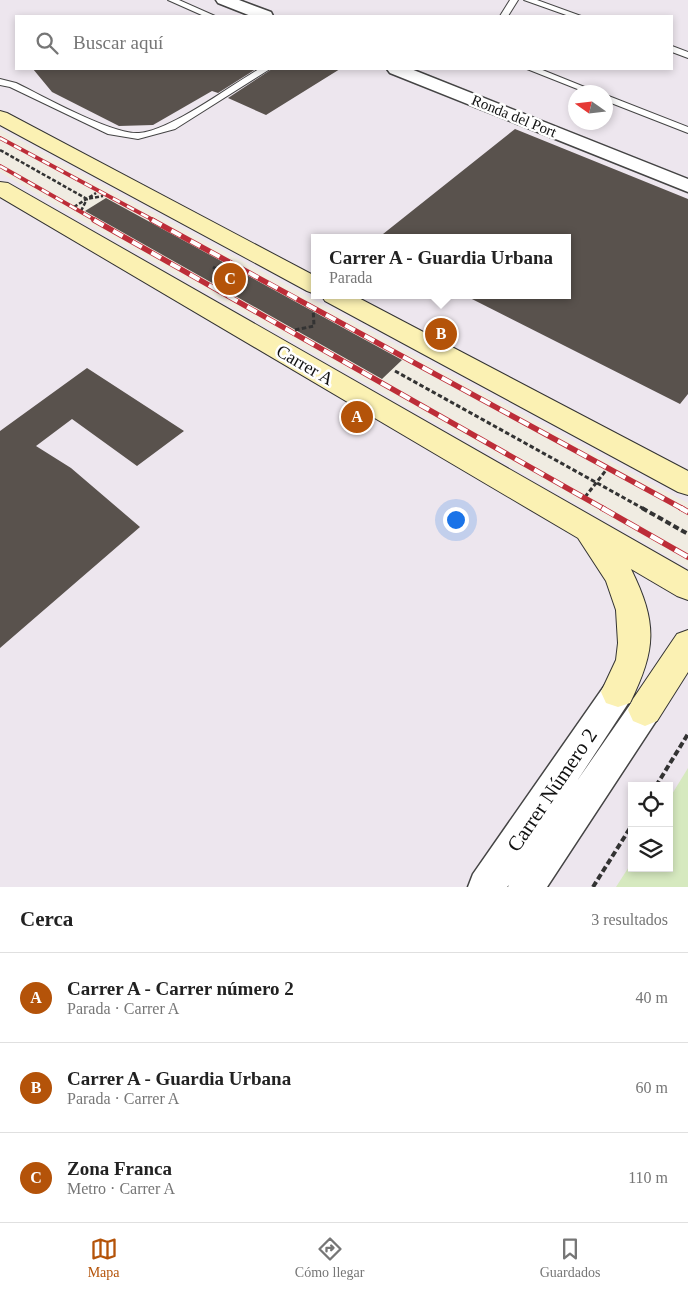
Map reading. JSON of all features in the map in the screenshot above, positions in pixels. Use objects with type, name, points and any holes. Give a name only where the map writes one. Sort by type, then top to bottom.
[{"type":"main road","points":[[0,118],[311,284]]},
{"type":"main road","name":"Carrer A","points":[[0,188],[582,511],[688,587]]},
{"type":"main road","points":[[341,299],[688,484]]},
{"type":"main road","points":[[582,511],[622,580],[631,606],[635,633],[632,660],[640,699]]},
{"type":"main road","points":[[640,699],[688,644]]},
{"type":"main road","points":[[640,699],[688,681]]},
{"type":"street","points":[[224,0],[262,15]]},
{"type":"street","name":"Ronda del Port","points":[[398,70],[688,186]]},
{"type":"street","name":"Carrer Número 2","points":[[486,887],[640,699]]},
{"type":"street","name":"Carrer Número 2","points":[[526,887],[640,699]]},
{"type":"lane","points":[[172,0],[209,15]]},
{"type":"lane","points":[[505,15],[514,0]]},
{"type":"lane","points":[[528,0],[574,15]]},
{"type":"lane","points":[[673,49],[688,55]]},
{"type":"lane","points":[[0,82],[13,85],[112,132],[138,136],[171,126],[263,70]]},
{"type":"lane","points":[[535,70],[574,85]]},
{"type":"lane","points":[[613,101],[688,130]]},
{"type":"path","points":[[0,150],[87,199]]},
{"type":"path","points":[[73,208],[99,191]]},
{"type":"path","points":[[213,267],[235,280]]},
{"type":"path","points":[[212,287],[240,267]]},
{"type":"path","points":[[224,278],[244,290]]},
{"type":"path","points":[[395,371],[688,534]]},
{"type":"path","points":[[582,511],[596,483],[612,462]]},
{"type":"path","points":[[658,782],[688,734]]},
{"type":"path","points":[[593,887],[631,827]]},
{"type":"shaded area","points":[[0,0],[688,0],[688,887],[0,887]]},
{"type":"shaded area","points":[[0,129],[688,503],[688,568],[66,212],[0,172]]},
{"type":"green space","points":[[688,768],[688,887],[616,887],[628,868],[628,872],[673,872],[673,792]]},
{"type":"building","points":[[34,70],[254,70],[218,93],[212,91],[153,125],[119,126],[52,92]]},
{"type":"building","points":[[270,70],[338,70],[266,115],[228,98]]},
{"type":"building","points":[[515,129],[688,199],[688,394],[680,404],[472,299],[571,299],[571,234],[383,234]]},
{"type":"building","points":[[106,198],[402,360],[382,379],[85,211]]},
{"type":"building","points":[[87,368],[184,431],[137,466],[72,419],[36,446],[71,468],[140,527],[0,648],[0,431]]},
{"type":"railway","points":[[0,138],[155,221]]},
{"type":"railway","points":[[0,166],[97,221]]},
{"type":"railway","points":[[94,220],[604,509]]},
{"type":"railway","points":[[152,220],[683,509]]},
{"type":"railway","points":[[602,508],[688,557]]},
{"type":"railway","points":[[681,508],[688,512]]},
{"type":"place","name":"Zona Franca","points":[[230,279]]},
{"type":"place","name":"Carrer A - Guardia Urbana","points":[[441,334]]},
{"type":"place","name":"Carrer A - Carrer número 2","points":[[357,417]]}]
